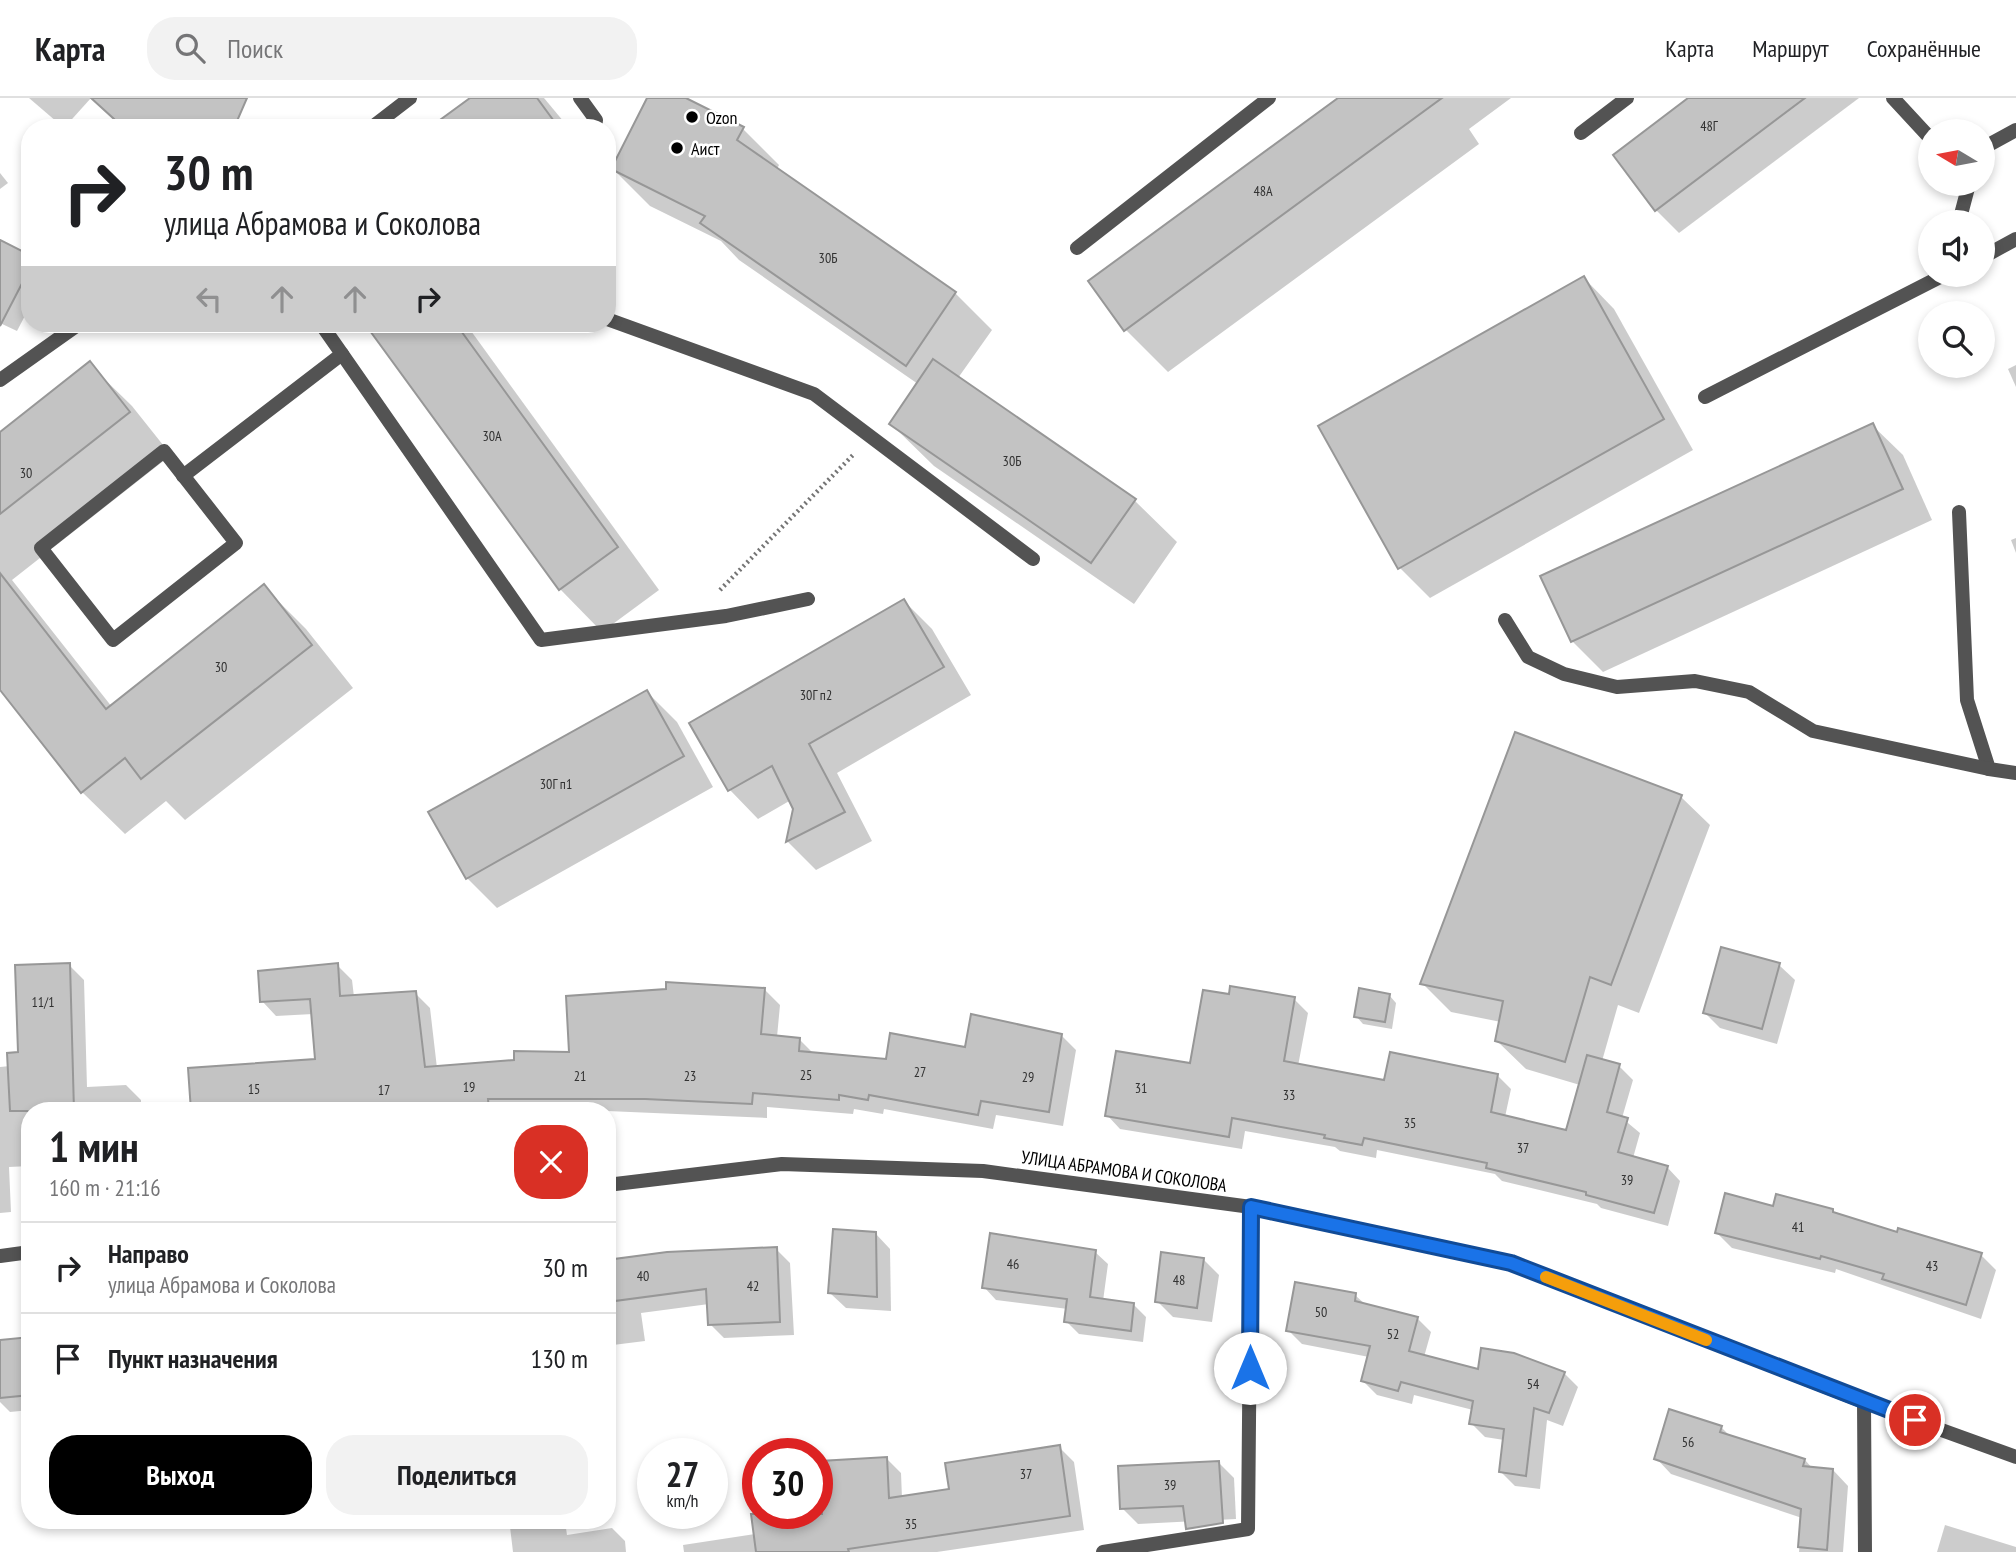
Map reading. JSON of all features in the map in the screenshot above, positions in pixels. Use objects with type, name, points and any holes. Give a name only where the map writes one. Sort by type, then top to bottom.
[{"type":"street","points":[[383,119],[410,98]]},
{"type":"street","points":[[580,98],[595,119]]},
{"type":"street","points":[[1077,248],[1269,98]]},
{"type":"street","points":[[1581,133],[1627,98]]},
{"type":"street","points":[[1893,98],[1918,125]]},
{"type":"street","points":[[1995,141],[2016,130]]},
{"type":"street","points":[[1995,250],[2016,239]]},
{"type":"street","points":[[1705,397],[1921,287]]},
{"type":"street","points":[[616,322],[814,394],[1033,559]]},
{"type":"street","points":[[0,380],[66,333]]},
{"type":"street","points":[[327,333],[541,640],[686,622],[808,599]]},
{"type":"street","points":[[183,476],[342,354]]},
{"type":"street","points":[[164,451],[183,476],[236,543],[113,640],[41,548],[164,451]]},
{"type":"street","points":[[1959,512],[1967,700],[1989,769]]},
{"type":"street","points":[[1505,620],[1528,657],[1564,674],[1617,687],[1695,681],[1749,692],[1813,731],[2016,773]]},
{"type":"street","name":"УЛИЦА АБРАМОВА И СОКОЛОВА","points":[[616,1184],[796,1165],[983,1171],[1251,1207],[1511,1263],[1864,1402],[2016,1457]]},
{"type":"street","points":[[1103,1552],[1248,1529],[1251,1207]]},
{"type":"street","points":[[0,1255],[21,1253]]},
{"type":"street","points":[[1864,1402],[1865,1552]]},
{"type":"path","points":[[686,622],[872,436]]},
{"type":"building","points":[[91,98],[247,98],[238,119],[114,119]]},
{"type":"building","points":[[470,98],[537,98],[552,119],[441,119]]},
{"type":"building","points":[[647,98],[686,98],[744,127],[737,140],[956,292],[906,366],[700,223],[705,216],[616,172],[616,159]]},
{"type":"building","points":[[1338,98],[1442,98],[1124,331],[1088,281]]},
{"type":"building","points":[[1688,98],[1805,98],[1655,211],[1613,155]]},
{"type":"building","points":[[0,240],[21,250],[21,285],[0,326]]},
{"type":"building","points":[[1584,276],[1664,419],[1398,569],[1318,426]]},
{"type":"building","points":[[372,333],[463,333],[618,547],[559,590]]},
{"type":"building","points":[[933,359],[1136,499],[1091,563],[889,424]]},
{"type":"building","points":[[90,361],[130,412],[0,514],[0,432]]},
{"type":"building","points":[[1873,423],[1903,489],[1571,642],[1540,576]]},
{"type":"building","points":[[0,573],[106,709],[264,584],[312,645],[141,779],[125,758],[81,793],[0,690]]},
{"type":"building","points":[[904,599],[944,667],[809,744],[845,812],[786,842],[793,809],[772,766],[728,791],[689,723]]},
{"type":"building","points":[[647,690],[684,756],[466,879],[428,812]]},
{"type":"building","points":[[1515,732],[1682,795],[1611,985],[1590,977],[1565,1062],[1495,1041],[1503,1001],[1420,984]]},
{"type":"building","points":[[1721,947],[1780,963],[1762,1029],[1703,1013]]},
{"type":"building","points":[[70,963],[74,1102],[21,1102],[21,1111],[10,1111],[7,1053],[18,1052],[15,965]]},
{"type":"building","points":[[338,963],[340,996],[416,991],[425,1067],[514,1060],[514,1051],[569,1052],[566,996],[666,989],[666,982],[765,988],[761,1034],[800,1038],[799,1051],[886,1059],[890,1033],[965,1047],[971,1014],[1062,1034],[1049,1112],[981,1101],[978,1115],[869,1095],[868,1100],[839,1095],[839,1100],[753,1093],[752,1104],[645,1099],[190,1102],[188,1068],[315,1059],[310,999],[260,1002],[258,971]]},
{"type":"building","points":[[1230,986],[1295,997],[1284,1061],[1384,1080],[1390,1052],[1498,1074],[1491,1112],[1566,1130],[1587,1055],[1620,1064],[1607,1112],[1628,1118],[1618,1152],[1668,1166],[1654,1213],[1586,1195],[1586,1192],[1486,1168],[1487,1163],[1364,1138],[1362,1145],[1324,1138],[1325,1135],[1232,1118],[1229,1137],[1105,1116],[1116,1051],[1190,1063],[1203,990],[1229,994]]},
{"type":"building","points":[[1359,988],[1390,994],[1385,1022],[1354,1017]]},
{"type":"building","points":[[1725,1193],[1773,1206],[1776,1194],[1833,1209],[1833,1212],[1897,1232],[1898,1228],[1982,1253],[1966,1305],[1882,1279],[1884,1274],[1821,1256],[1820,1259],[1715,1233]]},
{"type":"building","points":[[833,1229],[876,1232],[877,1297],[828,1293]]},
{"type":"building","points":[[990,1233],[1096,1250],[1090,1297],[1134,1303],[1131,1331],[1064,1322],[1067,1299],[982,1288]]},
{"type":"building","points":[[777,1247],[780,1322],[708,1325],[706,1289],[616,1301],[616,1259],[667,1252]]},
{"type":"building","points":[[1161,1252],[1204,1258],[1197,1308],[1155,1302]]},
{"type":"building","points":[[1295,1282],[1356,1293],[1355,1301],[1418,1317],[1409,1351],[1478,1369],[1481,1348],[1514,1353],[1565,1372],[1549,1413],[1534,1408],[1526,1476],[1499,1472],[1504,1429],[1469,1424],[1473,1401],[1401,1382],[1398,1391],[1361,1381],[1370,1346],[1286,1331]]},
{"type":"building","points":[[21,1338],[21,1396],[0,1398],[0,1340]]},
{"type":"building","points":[[1669,1409],[1722,1426],[1720,1432],[1805,1459],[1803,1466],[1833,1469],[1827,1550],[1798,1547],[1801,1509],[1654,1459]]},
{"type":"building","points":[[1060,1445],[1070,1516],[848,1549],[849,1552],[756,1552],[753,1529],[833,1529],[833,1460],[887,1457],[889,1498],[949,1489],[945,1463]]},
{"type":"building","points":[[1219,1461],[1223,1523],[1186,1529],[1183,1506],[1120,1509],[1118,1466]]},
{"type":"slow traffic","points":[[1546,1277],[1706,1340]]},
{"type":"place","name":"Ozon","points":[[692,117]]},
{"type":"place","name":"Аист","points":[[677,148]]},
{"type":"route","points":[[1250,1368],[1251,1207],[1511,1263],[1915,1420]]}]
